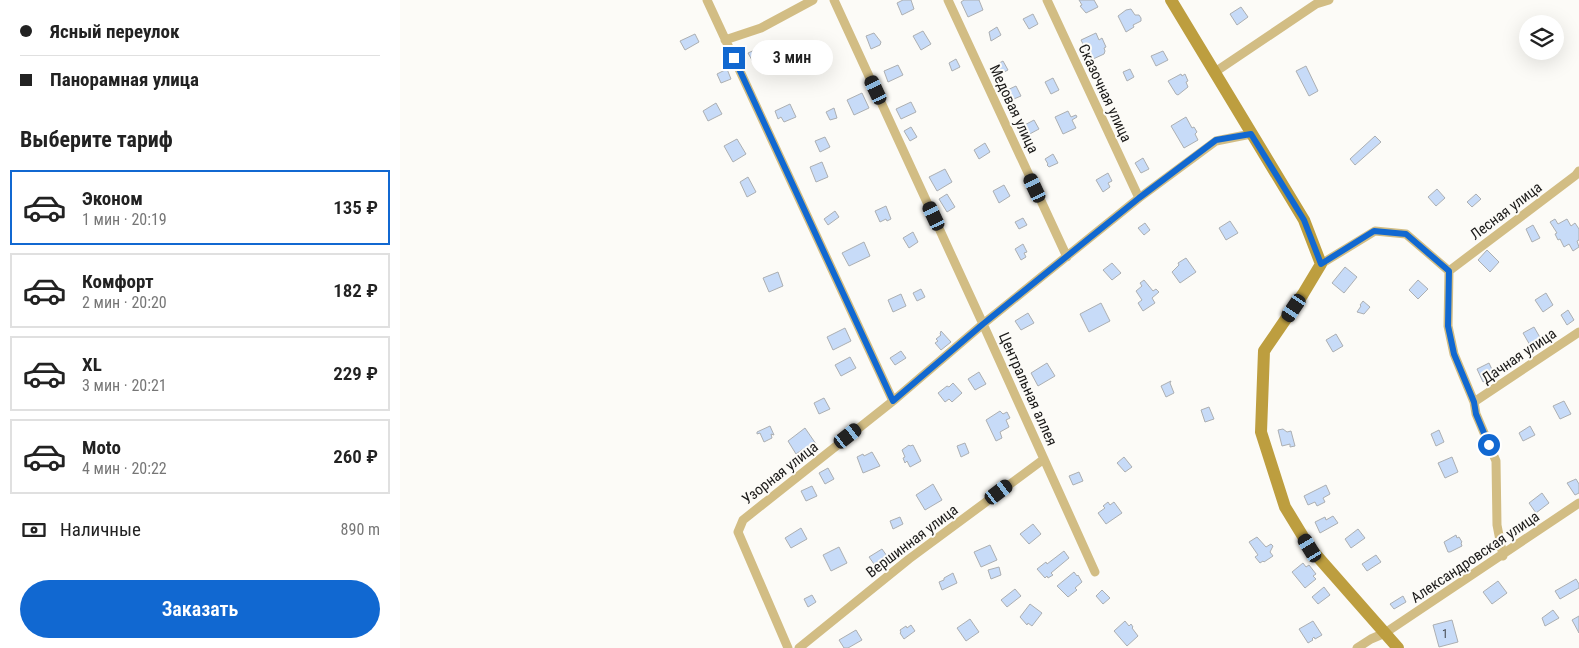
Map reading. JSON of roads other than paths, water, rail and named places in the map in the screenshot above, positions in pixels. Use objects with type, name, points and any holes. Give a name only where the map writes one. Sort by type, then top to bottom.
[{"type":"street","points":[[707,0],[893,401]]},
{"type":"street","points":[[725,40],[761,28],[813,0]]},
{"type":"street","name":"Центральная аллея","points":[[834,0],[1095,572]]},
{"type":"street","name":"Медовая улица","points":[[948,0],[1067,257]]},
{"type":"street","name":"Сказочная улица","points":[[1047,0],[1139,198]]},
{"type":"street","points":[[1171,0],[1304,220],[1321,264]]},
{"type":"street","points":[[1215,72],[1316,4],[1329,0]]},
{"type":"street","name":"Узорная улица","points":[[788,648],[738,532],[743,520],[893,401],[983,324],[1139,198],[1216,140],[1251,134]]},
{"type":"street","name":"Лесная улица","points":[[1449,271],[1579,171]]},
{"type":"street","points":[[1398,648],[1310,548],[1286,506],[1261,432],[1264,351],[1321,264],[1374,231],[1406,234],[1449,271],[1448,326],[1454,354],[1496,461],[1497,525],[1503,556]]},
{"type":"street","name":"Дачная улица","points":[[1474,402],[1579,332]]},
{"type":"street","name":"Вершинная улица","points":[[799,648],[909,559],[1044,459]]},
{"type":"street","name":"Александровская улица","points":[[1357,648],[1385,633],[1503,556],[1579,503]]}]
